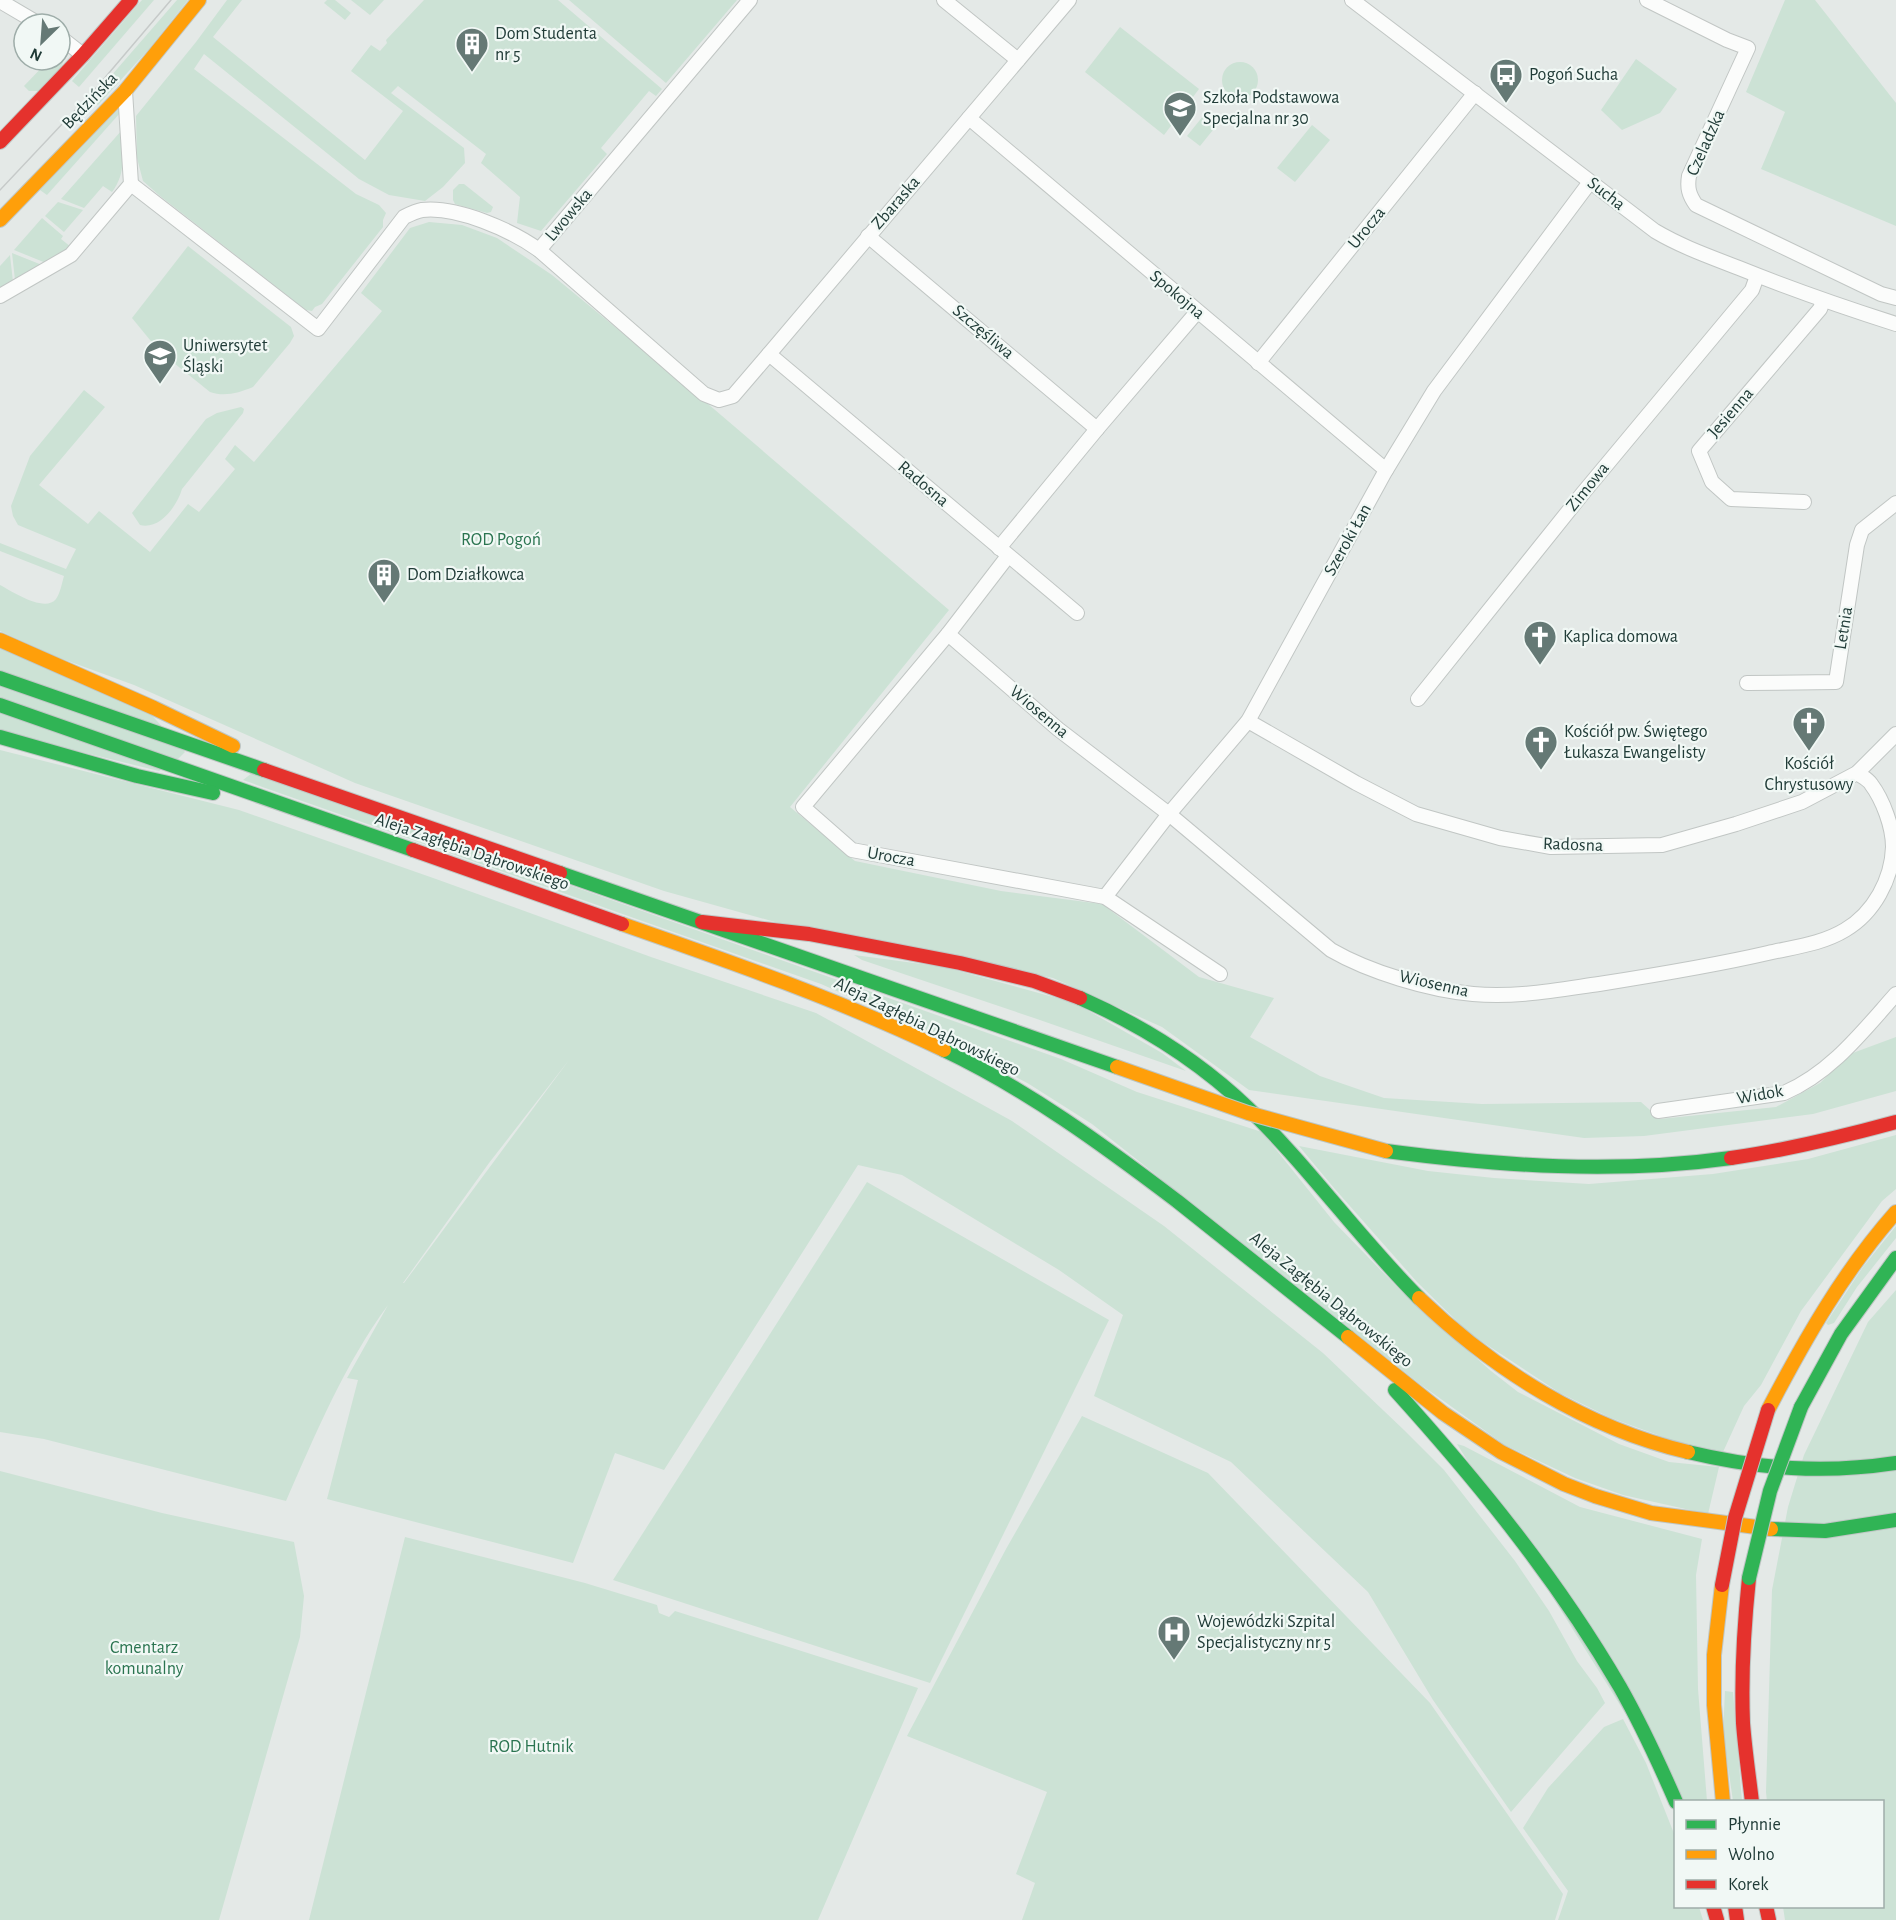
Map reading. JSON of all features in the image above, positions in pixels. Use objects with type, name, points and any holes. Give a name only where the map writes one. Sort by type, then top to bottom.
[{"type":"main road","name":"Będzińska","points":[[0,142],[83,56],[131,0]]},
{"type":"main road","name":"Będzińska","points":[[0,220],[125,91],[198,0]]},
{"type":"main road","points":[[0,640],[154,708],[318,788]]},
{"type":"main road","name":"Aleja Zagłębia Dąbrowskiego","points":[[0,678],[1248,1113],[1386,1150],[1448,1160],[1516,1166],[1605,1169],[1645,1167],[1707,1162],[1792,1149],[1847,1137],[1896,1122]]},
{"type":"main road","name":"Aleja Zagłębia Dąbrowskiego","points":[[0,705],[808,990],[883,1021],[956,1056],[1041,1104],[1106,1147],[1410,1388],[1501,1452],[1554,1479],[1594,1496],[1651,1513],[1761,1529],[1825,1531],[1896,1520]]},
{"type":"main road","points":[[0,737],[136,776],[305,813]]},
{"type":"main road","points":[[702,922],[798,932],[934,957],[1034,981],[1090,1004],[1159,1039],[1191,1060],[1222,1085],[1270,1130],[1426,1306],[1483,1354],[1543,1394],[1626,1434],[1675,1451],[1702,1457],[1775,1468],[1808,1470],[1840,1470],[1896,1463]]},
{"type":"main road","points":[[1723,1800],[1714,1706],[1714,1655],[1727,1544],[1742,1490],[1768,1410],[1821,1310],[1845,1275],[1896,1212]]},
{"type":"main road","points":[[1752,1800],[1745,1746],[1742,1688],[1745,1617],[1749,1578],[1767,1494],[1782,1449],[1801,1407],[1841,1334],[1896,1258]]},
{"type":"main road","points":[[1341,1332],[1450,1450],[1563,1594],[1627,1699],[1675,1800]]},
{"type":"street","name":"Lwowska","points":[[719,400],[704,394],[539,250],[750,0]]},
{"type":"street","points":[[944,0],[1018,60]]},
{"type":"street","name":"Zbaraska","points":[[719,400],[733,396],[770,354],[1069,0]]},
{"type":"street","name":"Sucha","points":[[1352,0],[1655,231],[1677,244],[1757,276],[1823,301],[1896,324]]},
{"type":"street","name":"Czeladzka","points":[[1647,0],[1748,48],[1689,176],[1687,187],[1696,205],[1881,294],[1896,298]]},
{"type":"street","points":[[0,1],[19,12]]},
{"type":"street","points":[[72,47],[83,56]]},
{"type":"street","points":[[0,296],[60,263],[78,248],[131,184],[125,91]]},
{"type":"street","name":"Urocza","points":[[1258,363],[1475,93]]},
{"type":"street","name":"Spokojna","points":[[969,118],[1386,470]]},
{"type":"street","name":"Szeroki Łan","points":[[1105,897],[1169,814],[1248,721],[1386,470],[1434,391],[1590,182]]},
{"type":"street","points":[[131,184],[318,329],[405,217],[419,210],[437,210],[466,216],[523,238],[539,250]]},
{"type":"street","name":"Szczęśliwa","points":[[868,236],[1097,429]]},
{"type":"street","name":"Zimowa","points":[[1418,699],[1583,493],[1752,290],[1757,276]]},
{"type":"street","name":"Jesienna","points":[[1804,502],[1731,499],[1712,482],[1699,451],[1820,309],[1823,301]]},
{"type":"street","name":"Urocza","points":[[1197,312],[1097,429],[1003,552],[948,634],[803,807],[852,850],[1105,897],[1220,974]]},
{"type":"street","name":"Radosna","points":[[770,354],[1077,613]]},
{"type":"street","name":"Letnia","points":[[1747,683],[1836,682],[1857,545],[1862,530],[1896,503]]},
{"type":"street","name":"Wiosenna","points":[[948,634],[1058,729],[1169,814],[1330,950],[1351,962],[1401,978],[1474,994],[1535,994],[1707,967],[1825,940],[1848,929],[1877,899],[1885,884],[1893,859],[1893,831],[1886,813],[1870,782],[1857,773]]},
{"type":"street","name":"Radosna","points":[[1248,721],[1356,783],[1416,814],[1500,838],[1551,847],[1662,845],[1736,824],[1802,802],[1857,773],[1896,734]]},
{"type":"street","name":"Widok","points":[[1658,1111],[1784,1093],[1802,1085],[1823,1071],[1896,994]]},
{"type":"green space","points":[[142,0],[154,0],[79,87],[72,81]]},
{"type":"green space","points":[[177,0],[188,0],[148,50],[98,105],[91,99]]},
{"type":"green space","points":[[227,0],[242,0],[213,37],[365,160],[403,111],[351,71],[371,45],[380,51],[387,43],[386,40],[424,0],[558,0],[662,89],[656,96],[649,91],[601,148],[607,154],[541,231],[517,223],[520,197],[481,163],[486,154],[398,86],[391,93],[464,148],[465,163],[443,187],[425,201],[389,195],[359,179],[204,54],[194,69],[356,194],[379,205],[386,213],[383,227],[322,304],[312,311],[306,310],[143,181],[137,158],[136,116]]},
{"type":"green space","points":[[327,0],[335,0],[351,13],[345,20],[324,3]]},
{"type":"green space","points":[[351,0],[384,0],[370,15]]},
{"type":"green space","points":[[569,0],[737,0],[666,83]]},
{"type":"green space","points":[[1785,0],[1815,0],[1896,103],[1896,226],[1761,169],[1785,112],[1746,92]]},
{"type":"green space","points":[[1120,27],[1199,89],[1164,135],[1085,72]]},
{"type":"green space","points":[[1636,59],[1677,89],[1660,113],[1622,130],[1601,110]]},
{"type":"green space","points":[[1240,62],[1253,67],[1258,80],[1253,93],[1240,98],[1227,93],[1222,80],[1227,67]]},
{"type":"green space","points":[[37,72],[57,72],[39,91],[29,91],[24,86]]},
{"type":"green space","points":[[118,110],[120,113],[47,195],[40,190]]},
{"type":"green space","points":[[1208,110],[1221,120],[1200,146],[1187,136]]},
{"type":"green space","points":[[1312,125],[1330,140],[1295,182],[1277,168]]},
{"type":"green space","points":[[122,130],[122,170],[112,192],[103,186],[84,208],[61,199]]},
{"type":"green space","points":[[459,184],[464,184],[493,207],[491,212],[487,213],[455,204],[453,190]]},
{"type":"green space","points":[[58,202],[83,210],[64,232],[45,216]]},
{"type":"green space","points":[[42,218],[63,236],[61,239],[71,247],[46,263],[14,250]]},
{"type":"green space","name":"ROD Pogoń","points":[[429,222],[462,225],[497,238],[552,275],[694,392],[949,610],[790,807],[855,861],[1001,891],[1102,904],[1199,977],[1274,998],[1250,1037],[1320,1076],[1384,1098],[1482,1104],[1641,1102],[1660,1119],[1776,1107],[1820,1083],[1850,1054],[1896,1037],[1896,1091],[1813,1114],[1644,1136],[1584,1138],[1249,1090],[1162,1027],[1053,978],[775,922],[664,891],[355,783],[134,685],[57,657],[0,631],[0,585],[29,600],[44,604],[56,599],[64,576],[0,551],[0,543],[66,569],[76,549],[18,525],[11,506],[30,456],[84,390],[105,407],[39,485],[88,524],[99,511],[150,552],[188,504],[199,512],[235,469],[225,459],[235,445],[254,462],[382,311],[361,293],[410,228]]},
{"type":"green space","points":[[188,246],[291,327],[294,336],[290,343],[253,387],[231,394],[210,392],[159,351],[132,318]]},
{"type":"green space","points":[[12,253],[42,265],[15,280]]},
{"type":"green space","points":[[10,255],[13,282],[0,289],[0,266]]},
{"type":"green space","points":[[241,407],[244,409],[243,413],[182,489],[167,515],[154,524],[140,525],[132,513],[206,419],[217,413]]},
{"type":"green space","points":[[0,648],[147,710],[185,752],[159,771],[0,732]]},
{"type":"green space","points":[[0,750],[239,810],[651,957],[816,1013],[1012,1121],[1164,1226],[1323,1353],[1404,1430],[1444,1470],[1515,1561],[1549,1611],[1577,1661],[1605,1703],[1511,1812],[1433,1700],[1368,1592],[1231,1462],[1094,1396],[1123,1315],[1059,1270],[902,1175],[858,1165],[664,1470],[615,1453],[573,1563],[327,1499],[358,1380],[347,1378],[388,1305],[344,1375],[286,1501],[44,1439],[0,1432]],"holes":[[[569,1060],[404,1283],[489,1163]]]},
{"type":"green space","points":[[252,773],[1061,1059],[1137,1092],[1262,1132],[1334,1222],[1402,1292],[1518,1392],[1619,1444],[1669,1462],[1719,1467],[1708,1514],[1623,1495],[1575,1478],[1505,1445],[1420,1384],[1092,1124],[1029,1084],[954,1043],[821,984],[243,780]]},
{"type":"green space","points":[[854,955],[944,967],[1075,1003],[1162,1053],[1186,1071],[862,960]]},
{"type":"green space","points":[[1896,1135],[1896,1189],[1882,1201],[1801,1311],[1761,1385],[1744,1406],[1723,1452],[1677,1442],[1611,1418],[1560,1393],[1469,1333],[1417,1282],[1299,1146],[1428,1171],[1589,1184],[1713,1174],[1808,1159]]},
{"type":"green space","points":[[867,1182],[1109,1320],[930,1683],[613,1580]]},
{"type":"green space","points":[[1896,1226],[1896,1238],[1857,1287],[1834,1323],[1828,1325],[1826,1323],[1863,1267]]},
{"type":"green space","points":[[1896,1290],[1896,1920],[1785,1920],[1783,1908],[1884,1908],[1884,1800],[1767,1800],[1766,1792],[1772,1590],[1788,1507],[1804,1455],[1868,1322]]},
{"type":"green space","name":"Wojewódzki Szpital Specjalistyczny nr 5","points":[[1082,1416],[1208,1473],[1430,1703],[1563,1894],[1555,1920],[1022,1920],[1035,1883],[1016,1874],[1047,1792],[907,1736],[1006,1549]]},
{"type":"green space","points":[[1457,1444],[1580,1507],[1702,1539],[1696,1575],[1698,1689],[1707,1800],[1679,1800]]},
{"type":"green space","name":"Cmentarz komunalny","points":[[0,1471],[162,1513],[294,1542],[304,1596],[300,1637],[219,1920],[0,1920]]},
{"type":"green space","name":"ROD Hutnik","points":[[405,1537],[585,1583],[657,1605],[659,1613],[669,1617],[675,1611],[918,1688],[818,1920],[309,1920]]},
{"type":"green space","points":[[1725,1691],[1733,1692],[1742,1800],[1733,1800],[1723,1733]]},
{"type":"green space","points":[[1623,1719],[1646,1763],[1674,1833],[1674,1908],[1699,1908],[1703,1920],[1558,1920],[1568,1891],[1523,1828],[1548,1788],[1604,1727]]},
{"type":"tram line","points":[[0,190],[97,87],[171,0]]},
{"type":"traffic: fast","points":[[0,678],[264,770]]},
{"type":"traffic: fast","points":[[0,705],[413,850]]},
{"type":"traffic: fast","points":[[0,737],[137,776],[213,793]]},
{"type":"traffic: fast","points":[[560,873],[1117,1067]]},
{"type":"traffic: fast","points":[[1080,998],[1147,1032],[1210,1075],[1229,1091],[1292,1154],[1419,1298]]},
{"type":"traffic: fast","points":[[944,1050],[1005,1083],[1093,1139],[1177,1201],[1348,1337]]},
{"type":"traffic: fast","points":[[1386,1151],[1472,1161],[1602,1167],[1645,1166],[1731,1158]]},
{"type":"traffic: fast","points":[[1801,1407],[1841,1334],[1896,1258]]},
{"type":"traffic: fast","points":[[1395,1390],[1486,1496],[1570,1608],[1628,1701],[1675,1800]]},
{"type":"traffic: fast","points":[[1749,1578],[1770,1491],[1801,1407]]},
{"type":"traffic: fast","points":[[1688,1452],[1714,1458],[1792,1468],[1843,1468],[1896,1463]]},
{"type":"traffic: fast","points":[[1771,1529],[1825,1531],[1896,1520]]},
{"type":"traffic: slow","points":[[0,220],[125,91],[199,0]]},
{"type":"traffic: slow","points":[[0,640],[154,708],[233,746]]},
{"type":"traffic: slow","points":[[622,924],[825,998],[944,1050]]},
{"type":"traffic: slow","points":[[1117,1067],[1248,1113],[1386,1151]]},
{"type":"traffic: slow","points":[[1768,1410],[1842,1282],[1896,1212]]},
{"type":"traffic: slow","points":[[1419,1298],[1478,1349],[1543,1393],[1613,1428],[1688,1452]]},
{"type":"traffic: slow","points":[[1348,1337],[1443,1413],[1501,1452],[1564,1484],[1651,1513],[1771,1529]]},
{"type":"traffic: slow","points":[[1722,1585],[1714,1655],[1714,1705],[1723,1800]]},
{"type":"traffic: jam","points":[[0,142],[83,55],[131,0]]},
{"type":"traffic: jam","points":[[264,770],[560,873]]},
{"type":"traffic: jam","points":[[413,850],[622,924]]},
{"type":"traffic: jam","points":[[702,922],[809,934],[960,963],[1034,981],[1080,998]]},
{"type":"traffic: jam","points":[[1731,1158],[1814,1143],[1896,1122]]},
{"type":"traffic: jam","points":[[1722,1585],[1735,1518],[1768,1410]]},
{"type":"traffic: jam","points":[[1749,1578],[1743,1650],[1742,1705],[1752,1800]]},
{"type":"traffic: jam","points":[[1714,1908],[1717,1920]]},
{"type":"traffic: jam","points":[[1735,1908],[1737,1920]]},
{"type":"traffic: jam","points":[[1766,1908],[1769,1920]]},
{"type":"place","name":"Dom Studenta nr 5","points":[[472,73]]},
{"type":"place","name":"Pogoń Sucha","points":[[1506,104]]},
{"type":"place","name":"Szkoła Podstawowa Specjalna nr 30","points":[[1180,137]]},
{"type":"place","name":"Uniwersytet Śląski","points":[[160,385]]},
{"type":"place","name":"Dom Działkowca","points":[[384,604]]},
{"type":"place","name":"Kaplica domowa","points":[[1540,666]]},
{"type":"place","name":"Kościół Chrystusowy","points":[[1809,752]]},
{"type":"place","name":"Kościół pw. Świętego Łukasza Ewangelisty","points":[[1541,771]]},
{"type":"place","name":"Wojewódzki Szpital Specjalistyczny nr 5","points":[[1174,1661]]}]
